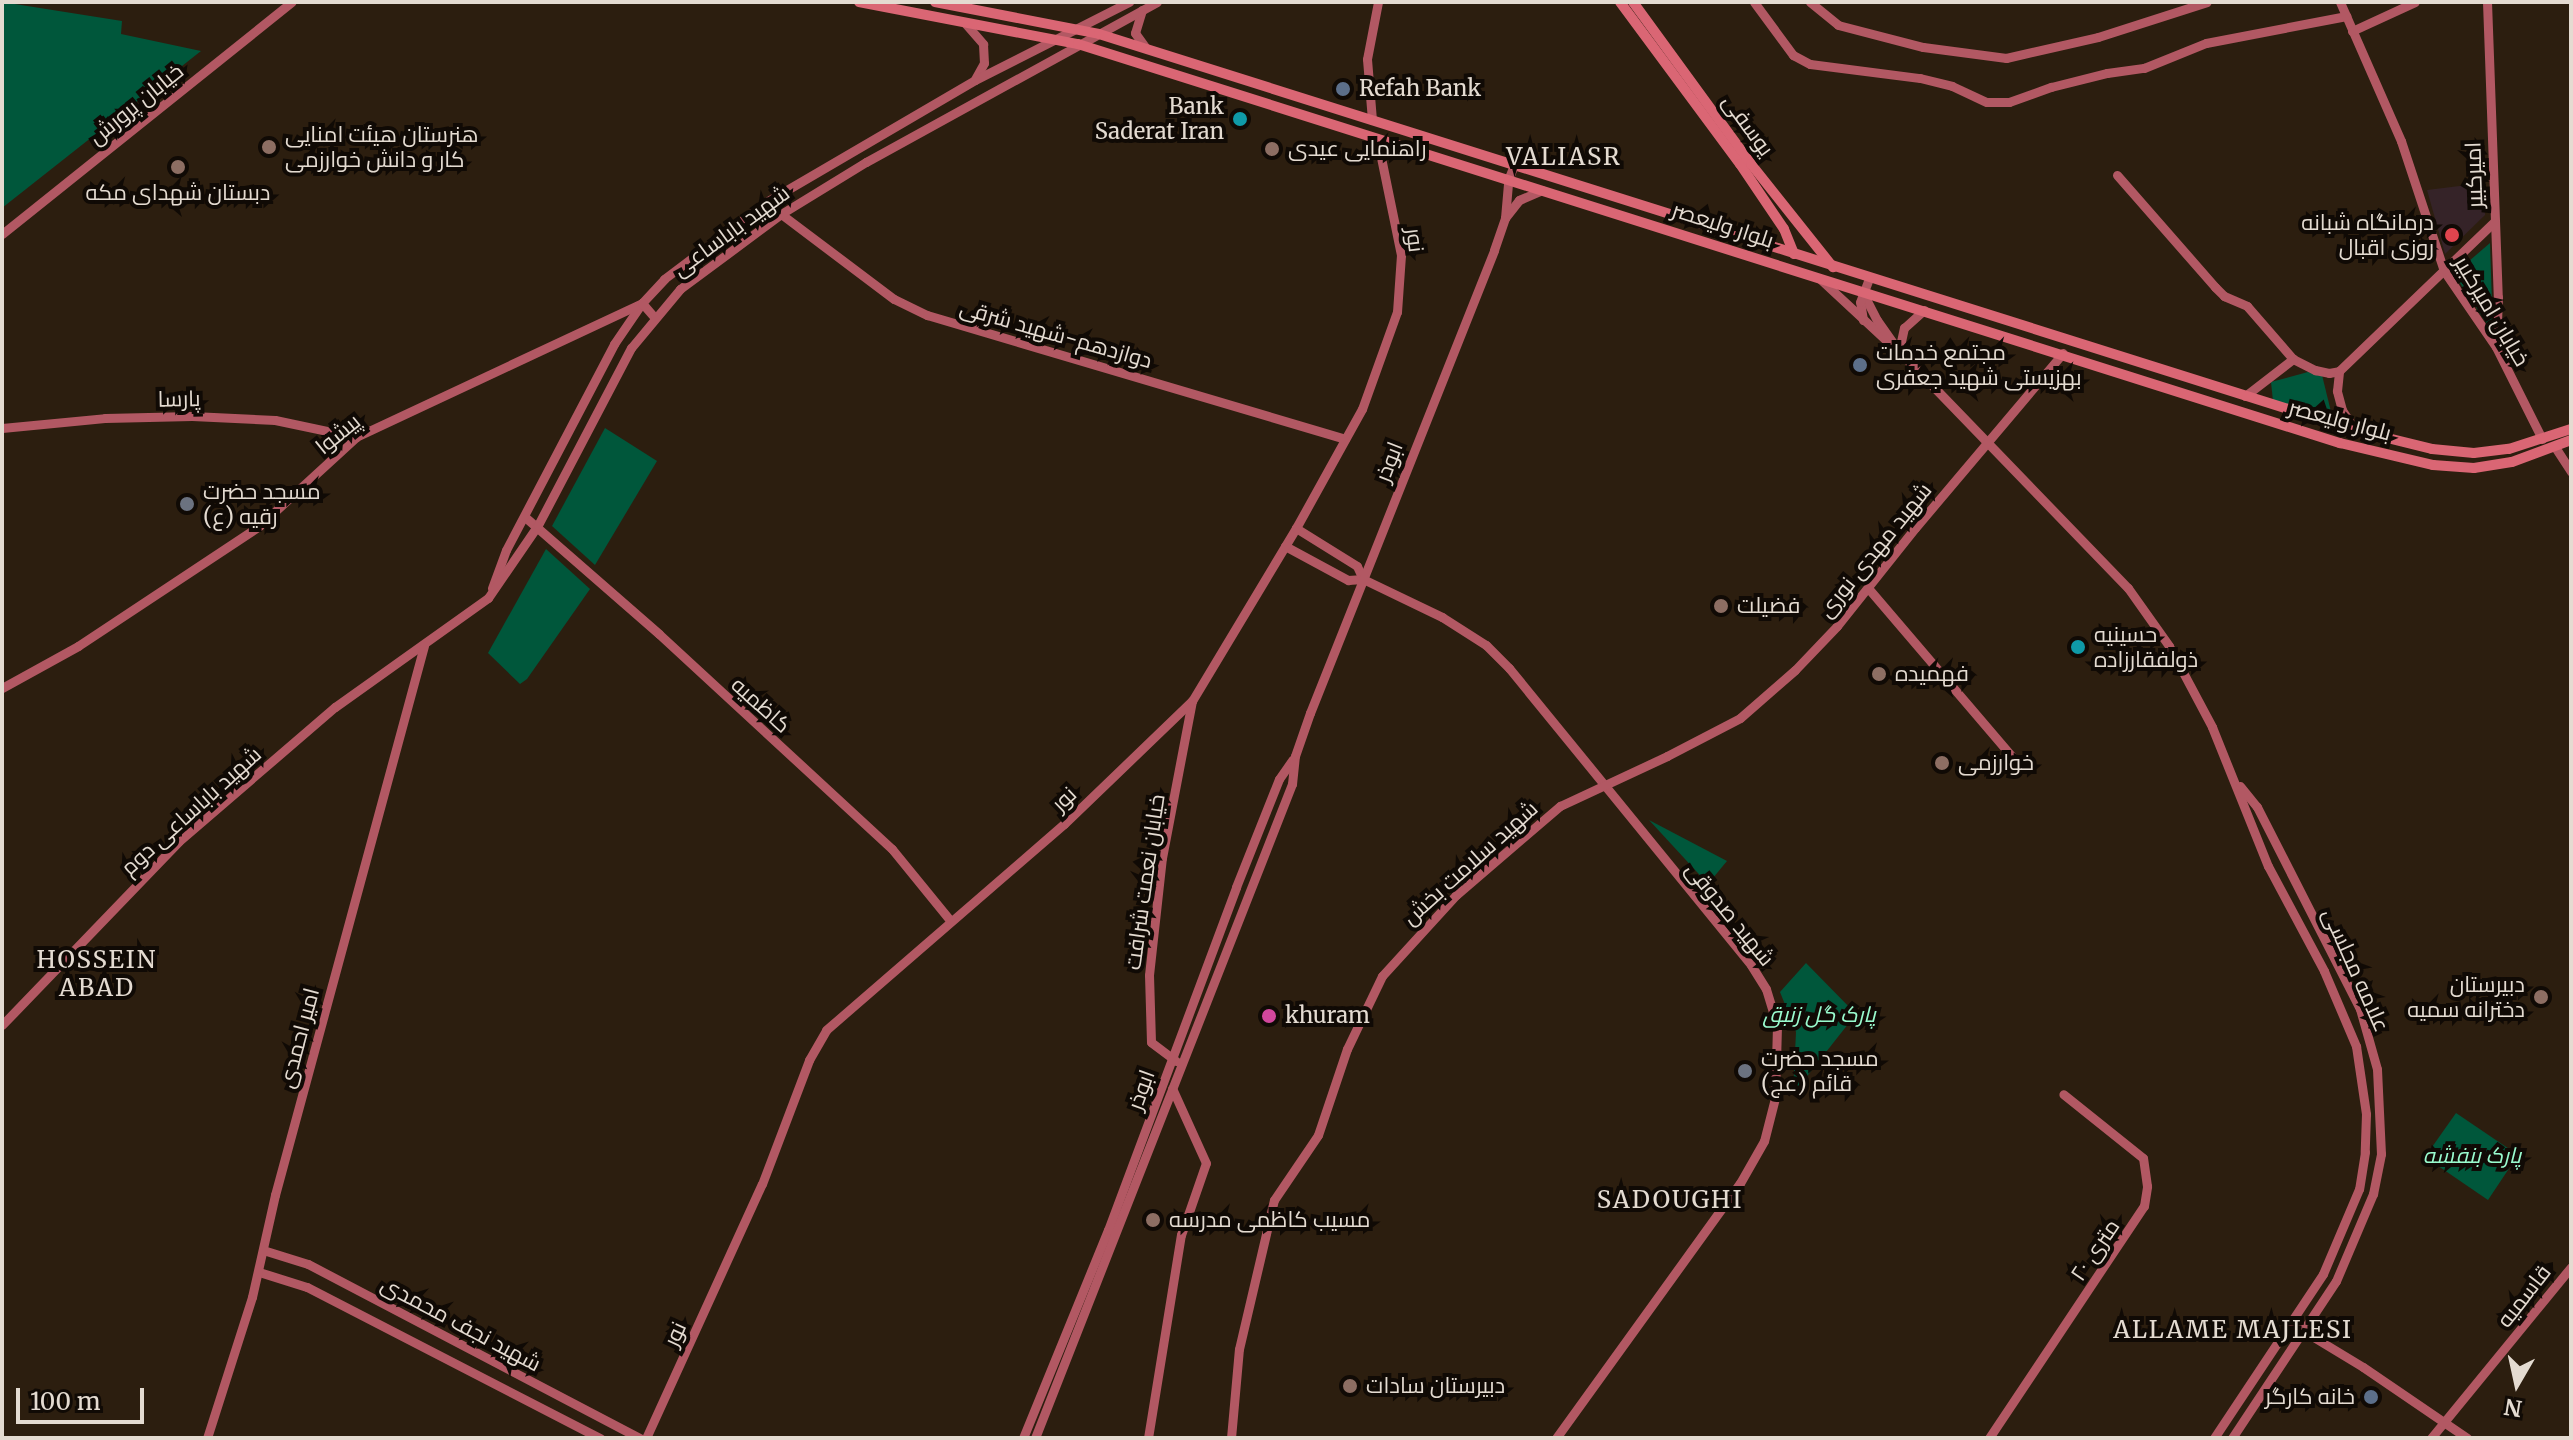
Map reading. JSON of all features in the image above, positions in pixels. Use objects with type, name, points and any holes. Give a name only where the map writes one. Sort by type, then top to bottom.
[{"type":"main road","name":"خیابان پرورش","points":[[2,234],[292,2]]},
{"type":"main road","name":"بلوار ولیعصر","points":[[859,2],[1078,44],[2340,443],[2433,465],[2474,468],[2512,462],[2571,440]]},
{"type":"main road","name":"بلوار ولیعصر","points":[[935,2],[1099,34],[2355,430],[2432,449],[2474,453],[2509,449],[2571,429]]},
{"type":"main road","name":"شهید باباساعی","points":[[488,598],[506,550],[614,344],[642,303],[664,279],[768,201],[975,80],[1129,2]]},
{"type":"main road","name":"شهید باباساعی","points":[[424,646],[488,598],[538,525],[631,348],[680,289],[781,214],[866,162],[1157,2]]},
{"type":"main road","points":[[1377,138],[1372,120],[1367,59],[1378,2]]},
{"type":"main road","name":"یوسفی","points":[[1620,2],[1740,164],[1784,229],[1794,254]]},
{"type":"main road","name":"یوسفی","points":[[1633,2],[1800,228],[1834,268]]},
{"type":"main road","points":[[1754,2],[1793,55],[1810,64],[1920,78],[1952,86],[1987,102],[2009,102],[2051,87],[2144,68],[2206,43],[2346,16]]},
{"type":"main road","points":[[1810,2],[1838,25],[1923,47],[2006,58],[2098,37],[2207,2]]},
{"type":"main road","name":"خیابان امیرکبیر","points":[[2340,2],[2387,108],[2444,271],[2496,347],[2542,439]]},
{"type":"main road","points":[[2352,31],[2415,2]]},
{"type":"main road","name":"امیرکبیر","points":[[2487,2],[2498,297],[2496,347]]},
{"type":"main road","points":[[1142,10],[1135,33],[1140,43],[1152,52]]},
{"type":"main road","points":[[965,23],[983,44],[984,63],[975,80]]},
{"type":"main road","name":"نور","points":[[646,1438],[762,1184],[809,1060],[826,1030],[1064,824],[1192,701],[1296,528],[1362,409],[1397,312],[1401,255],[1377,138]]},
{"type":"main road","name":"ابوذر","points":[[1023,1438],[1292,784],[1295,756],[1505,218],[1508,180],[1514,165]]},
{"type":"main road","points":[[2117,175],[2224,296],[2247,306],[2293,359],[2329,373],[2339,371],[2494,222]]},
{"type":"main road","points":[[1505,218],[1519,200],[1544,190]]},
{"type":"main road","name":"دوازدهم-شهید شرقی","points":[[781,214],[894,299],[927,315],[1345,439]]},
{"type":"main road","points":[[1790,267],[1799,246],[1800,228]]},
{"type":"main road","points":[[1818,277],[1864,323],[1899,351]]},
{"type":"main road","points":[[1864,323],[1860,302],[1869,278]]},
{"type":"main road","points":[[1862,291],[1899,351]]},
{"type":"main road","points":[[642,303],[654,317]]},
{"type":"main road","name":"پیشوا","points":[[2,688],[78,646],[259,526],[356,437],[642,303]]},
{"type":"main road","points":[[1899,351],[1904,328],[1924,310]]},
{"type":"main road","name":"علامه مجلسی","points":[[1899,351],[2128,588],[2190,683],[2238,784],[2268,866],[2345,1015],[2362,1071],[2364,1158],[2359,1189],[2345,1225],[2323,1274],[2214,1438]]},
{"type":"main road","name":"شهید مهدی نوری","points":[[1605,784],[1740,718],[1795,670],[1868,588],[2063,353]]},
{"type":"main road","points":[[2245,396],[2293,359]]},
{"type":"main road","points":[[2339,371],[2339,400],[2355,430]]},
{"type":"main road","name":"پارسا","points":[[2,428],[105,418],[192,416],[275,420],[356,437]]},
{"type":"main road","points":[[2555,447],[2571,472]]},
{"type":"main road","name":"کاظمیه","points":[[525,517],[538,525],[892,849],[950,920]]},
{"type":"main road","points":[[1285,546],[1348,580],[1363,579],[1357,566],[1296,528]]},
{"type":"main road","name":"شهید صدوقی","points":[[1363,579],[1442,617],[1486,645],[1605,784],[1766,989],[1777,1026],[1778,1072],[1767,1131],[1740,1183],[1556,1438]]},
{"type":"main road","points":[[1868,588],[2019,765]]},
{"type":"main road","name":"شهید باباساعی دوم","points":[[2,1025],[179,841],[335,707],[424,646]]},
{"type":"main road","name":"امیر احمدی","points":[[207,1438],[259,1272],[328,996],[424,646]]},
{"type":"main road","name":"خیابان نعمت شرافت","points":[[1176,1061],[1151,1042],[1149,975],[1162,858],[1192,701]]},
{"type":"main road","name":"شهید سلامت بخش","points":[[1231,1438],[1239,1349],[1274,1200],[1318,1135],[1347,1049],[1375,989],[1411,942],[1456,895],[1560,806],[1605,784]]},
{"type":"main road","name":"علامه مجلسی","points":[[2232,1438],[2336,1281],[2373,1194],[2380,1159],[2377,1069],[2360,1009],[2257,807],[2238,784]]},
{"type":"main road","points":[[2324,971],[2338,965]]},
{"type":"main road","name":"ابوذر","points":[[1035,1438],[1172,1088],[1176,1061]]},
{"type":"main road","points":[[1148,1438],[1181,1235],[1206,1163],[1172,1088]]},
{"type":"main road","name":"۲۰ متری","points":[[1989,1438],[2144,1206],[2147,1186],[2143,1158],[2063,1094]]},
{"type":"main road","points":[[2364,1158],[2380,1159]]},
{"type":"main road","name":"شهید نجف محمدی","points":[[263,1250],[308,1264],[640,1438]]},
{"type":"main road","name":"قاسمیه","points":[[2431,1438],[2571,1267]]},
{"type":"main road","name":"شهید نجف محمدی","points":[[259,1272],[307,1287],[600,1438]]},
{"type":"main road","points":[[2292,1324],[2467,1438]]},
{"type":"shaded area","name":"درمانگاه شبانه روزی اقبال","points":[[2484,183],[2485,215],[2445,254],[2427,190]]},
{"type":"green space","points":[[2,2],[122,21],[121,34],[201,51],[2,208]]},
{"type":"green space","points":[[2490,243],[2493,333],[2454,274]]},
{"type":"green space","points":[[2308,372],[2322,375],[2333,420],[2273,401],[2271,382]]},
{"type":"green space","points":[[605,428],[657,461],[595,565],[552,526]]},
{"type":"green space","points":[[546,549],[590,589],[527,679],[520,684],[488,653]]},
{"type":"green space","points":[[1649,820],[1727,861],[1708,884]]},
{"type":"green space","name":"پارک گل زنبق","points":[[1806,963],[1856,1014],[1793,1094],[1796,1032],[1780,992]]},
{"type":"green space","name":"پارک بنفشه","points":[[2456,1113],[2518,1155],[2488,1200],[2425,1157]]},
{"type":"place","name":"Refah Bank","points":[[1343,89]]},
{"type":"place","name":"Bank Saderat Iran","points":[[1240,119]]},
{"type":"place","name":"هنرستان هیئت امنایی کار و دانش خوارزمی","points":[[269,147]]},
{"type":"place","name":"راهنمایی عیدی","points":[[1272,149]]},
{"type":"place","name":"دبستان شهدای مکه","points":[[178,167]]},
{"type":"place","name":"درمانگاه شبانه روزی اقبال","points":[[2452,235]]},
{"type":"place","name":"مجتمع خدمات بهزیستی شهید جعفری","points":[[1860,365]]},
{"type":"place","name":"مسجد حضرت رقیه (ع)","points":[[187,504]]},
{"type":"place","name":"فضیلت","points":[[1721,606]]},
{"type":"place","name":"حسینیه ذولفقارزاده","points":[[2078,647]]},
{"type":"place","name":"فهمیده","points":[[1879,674]]},
{"type":"place","name":"خوارزمی","points":[[1942,763]]},
{"type":"place","name":"دبیرستان دخترانه سمیه","points":[[2541,997]]},
{"type":"place","name":"khuram","points":[[1269,1016]]},
{"type":"place","name":"مسجد حضرت قائم (عج)","points":[[1745,1071]]},
{"type":"place","name":"مسیب کاظمی مدرسه","points":[[1153,1220]]},
{"type":"place","name":"دبیرستان سادات","points":[[1350,1386]]},
{"type":"place","name":"خانه کارگر","points":[[2371,1397]]},
{"type":"district","name":"VALIASR","points":[[1564,157]]},
{"type":"district","name":"HOSSEIN ABAD","points":[[97,974]]},
{"type":"district","name":"SADOUGHI","points":[[1670,1200]]},
{"type":"district","name":"ALLAME MAJLESI","points":[[2233,1330]]}]
